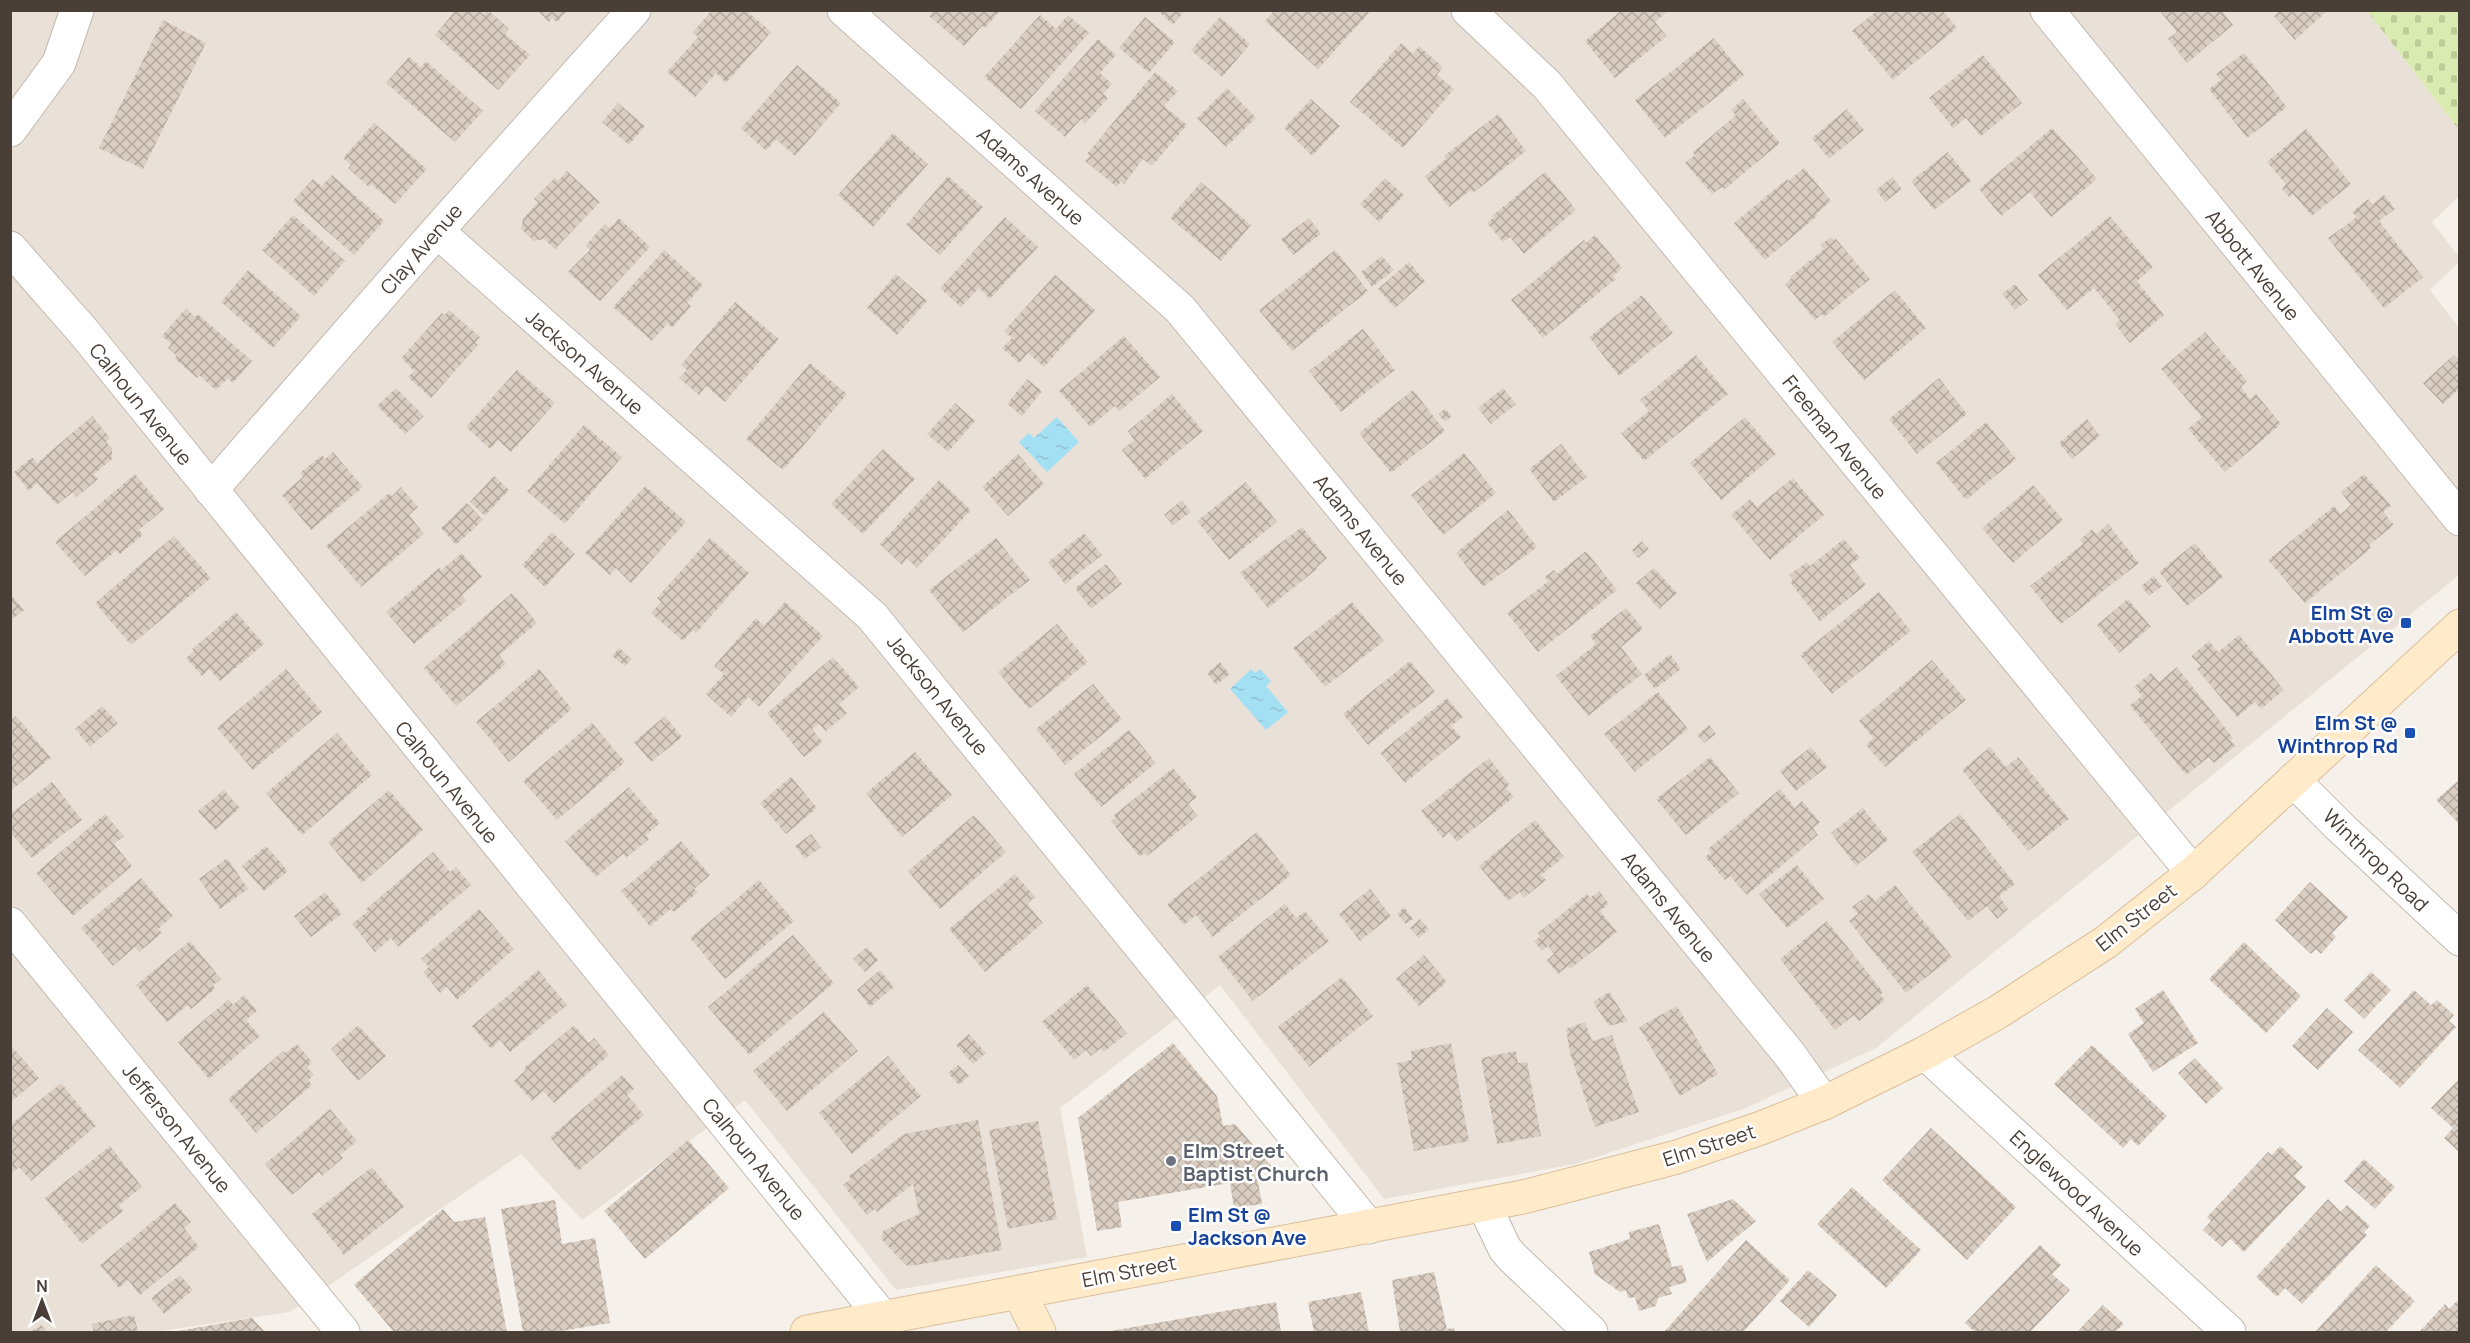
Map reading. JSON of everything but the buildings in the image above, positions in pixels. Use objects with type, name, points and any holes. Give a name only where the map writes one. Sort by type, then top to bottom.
[{"type":"main road","name":"Elm Street","points":[[807,1332],[1485,1205],[1566,1187],[1677,1157],[1824,1103],[1924,1053],[2049,980],[2106,942],[2193,873],[2460,626]]},
{"type":"main road","points":[[1019,1292],[1039,1332]]},
{"type":"street","points":[[10,130],[59,63],[77,10]]},
{"type":"street","name":"Clay Avenue","points":[[211,490],[634,10]]},
{"type":"street","name":"Adams Avenue","points":[[844,10],[1180,309],[1782,1046],[1824,1103]]},
{"type":"street","name":"Freeman Avenue","points":[[1467,10],[1547,85],[2193,873]]},
{"type":"street","name":"Abbott Avenue","points":[[2047,10],[2460,519]]},
{"type":"street","name":"Jackson Avenue","points":[[437,231],[872,616],[1369,1227]]},
{"type":"street","name":"Calhoun Avenue","points":[[10,248],[82,330],[883,1318]]},
{"type":"street","name":"Winthrop Road","points":[[2294,780],[2340,827],[2460,939]]},
{"type":"street","name":"Jefferson Avenue","points":[[10,924],[343,1332]]},
{"type":"street","name":"Englewood Avenue","points":[[1924,1053],[2229,1332]]},
{"type":"street","points":[[1485,1205],[1500,1239],[1513,1258],[1591,1332]]},
{"type":"shaded area","points":[[10,11],[2367,11],[2459,130],[2459,196],[2432,222],[2459,257],[2459,262],[2430,290],[2459,328],[2459,575],[1876,1048],[1746,1108],[1575,1164],[1384,1199],[1220,985],[1060,1108],[1087,1257],[896,1290],[745,1100],[582,1220],[521,1154],[290,1312],[154,1332],[11,1332]]},
{"type":"green space","points":[[2367,11],[2459,11],[2459,130]]},
{"type":"water","points":[[1057,417],[1079,442],[1047,472],[1019,442],[1029,433],[1034,438]]},
{"type":"water","points":[[1251,669],[1255,673],[1260,669],[1271,681],[1266,686],[1288,712],[1266,730],[1230,689]]},
{"type":"place","name":"Elm St @ Abbott Ave","points":[[2406,623]]},
{"type":"place","name":"Elm St @ Winthrop Rd","points":[[2410,733]]},
{"type":"place","name":"Elm Street Baptist Church","points":[[1171,1161]]},
{"type":"place","name":"Elm St @ Jackson Ave","points":[[1176,1226]]}]
